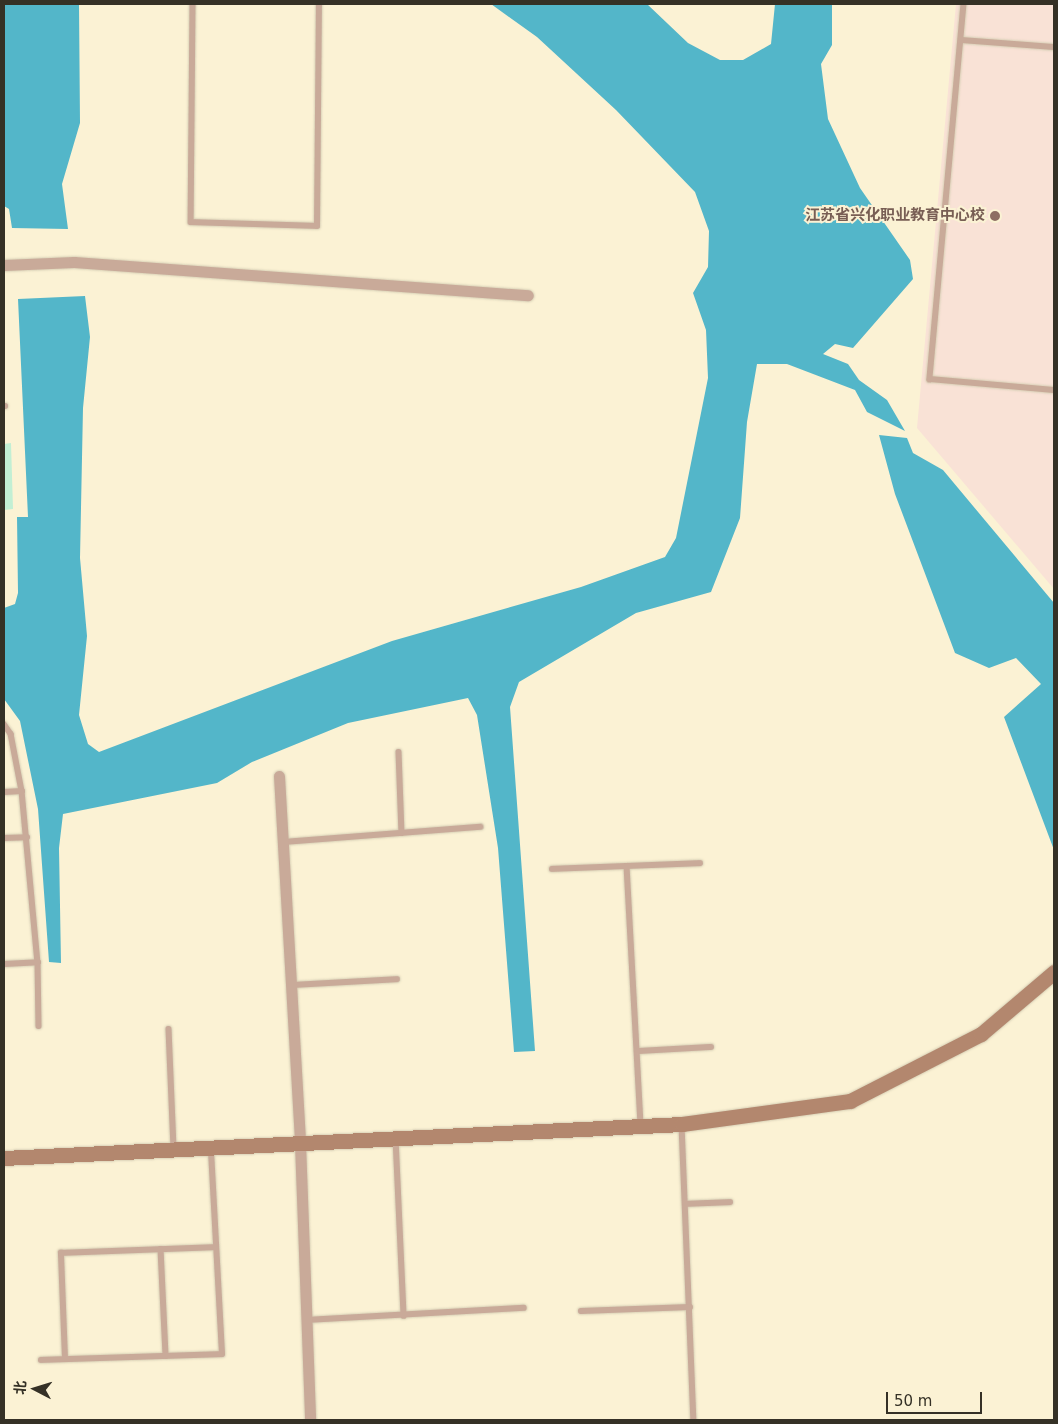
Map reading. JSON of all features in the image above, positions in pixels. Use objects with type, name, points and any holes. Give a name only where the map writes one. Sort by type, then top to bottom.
[{"type":"street","points":[[4,265],[74,262],[528,295]]},
{"type":"street","points":[[279,776],[300,1143],[310,1420]]},
{"type":"street","points":[[4,1158],[682,1124],[850,1101],[981,1034],[1054,972]]},
{"type":"lane","points":[[192,4],[191,222],[317,226],[319,4]]},
{"type":"lane","points":[[964,4],[930,379],[1054,390]]},
{"type":"lane","points":[[961,40],[1054,47]]},
{"type":"lane","points":[[4,724],[11,734],[22,791],[38,962],[39,1026]]},
{"type":"lane","points":[[399,752],[402,833]]},
{"type":"lane","points":[[4,792],[22,791]]},
{"type":"lane","points":[[283,842],[480,827]]},
{"type":"lane","points":[[4,838],[27,837]]},
{"type":"lane","points":[[552,869],[700,863]]},
{"type":"lane","points":[[627,866],[641,1126]]},
{"type":"lane","points":[[4,964],[38,962]]},
{"type":"lane","points":[[291,985],[397,979]]},
{"type":"lane","points":[[169,1029],[174,1149]]},
{"type":"lane","points":[[637,1051],[711,1046]]},
{"type":"lane","points":[[682,1124],[694,1420]]},
{"type":"lane","points":[[396,1138],[404,1316]]},
{"type":"lane","points":[[42,1360],[222,1354],[211,1148]]},
{"type":"lane","points":[[685,1204],[730,1202]]},
{"type":"lane","points":[[65,1359],[61,1253],[216,1246]]},
{"type":"lane","points":[[161,1249],[166,1356]]},
{"type":"lane","points":[[581,1311],[690,1307]]},
{"type":"lane","points":[[306,1320],[524,1308]]},
{"type":"shaded area","name":"江苏省兴化职业教育中心校","points":[[956,4],[1054,4],[1054,589],[917,428]]},
{"type":"green space","points":[[11,443],[13,509],[4,510],[4,444]]},
{"type":"water","points":[[4,4],[79,4],[80,123],[62,184],[68,229],[12,228],[9,209],[4,206]]},
{"type":"water","points":[[491,4],[647,4],[688,43],[720,60],[743,60],[771,44],[775,4],[832,4],[832,45],[821,64],[828,119],[860,188],[910,260],[913,279],[853,348],[835,344],[823,354],[848,364],[859,380],[887,400],[905,431],[867,412],[855,390],[787,364],[757,364],[747,422],[740,518],[711,592],[636,613],[519,682],[510,707],[535,1051],[514,1052],[498,848],[477,715],[468,698],[348,723],[252,762],[217,783],[63,814],[59,848],[61,963],[49,962],[38,809],[20,721],[4,699],[4,608],[15,604],[18,593],[17,517],[28,517],[18,299],[85,296],[90,337],[83,408],[80,558],[87,636],[79,715],[88,744],[99,752],[392,641],[581,587],[665,557],[676,538],[708,378],[706,330],[693,293],[708,267],[709,231],[695,192],[616,110],[537,37]]},
{"type":"water","points":[[879,435],[907,438],[913,453],[943,470],[1054,603],[1054,850],[1004,717],[1041,684],[1016,658],[989,668],[955,653],[895,494]]},
{"type":"place","name":"江苏省兴化职业教育中心校","points":[[995,216]]}]
